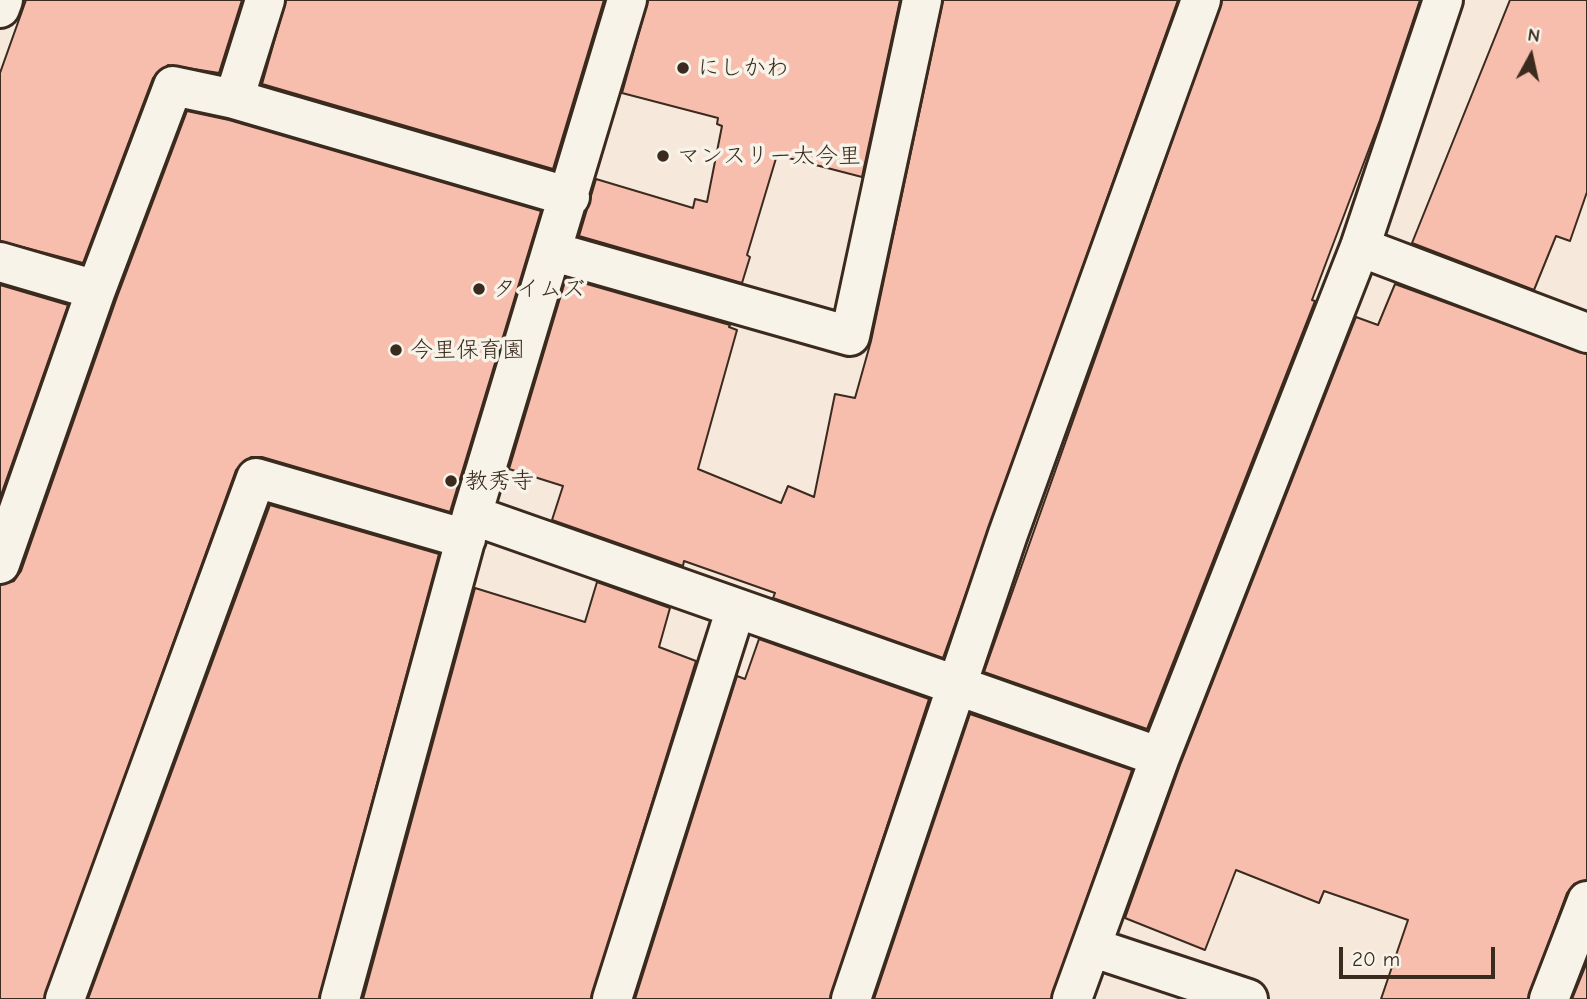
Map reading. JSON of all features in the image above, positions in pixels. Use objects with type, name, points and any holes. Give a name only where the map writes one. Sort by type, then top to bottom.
[{"type":"street","points":[[0,8],[3,0]]},
{"type":"street","points":[[234,99],[265,0]]},
{"type":"street","points":[[340,999],[469,527],[628,0]]},
{"type":"street","points":[[554,252],[850,336],[922,0]]},
{"type":"street","points":[[851,999],[1013,520],[1201,0]]},
{"type":"street","points":[[1072,999],[1160,757],[1360,247],[1443,0]]},
{"type":"street","points":[[0,564],[96,290],[173,86],[234,99],[570,197]]},
{"type":"street","points":[[1360,247],[1587,333]]},
{"type":"street","points":[[0,262],[96,290]]},
{"type":"street","points":[[65,999],[256,478],[469,527],[736,608],[1160,757]]},
{"type":"street","points":[[612,999],[736,608]]},
{"type":"street","points":[[1549,999],[1587,901]]},
{"type":"street","points":[[1091,947],[1248,999]]},
{"type":"building","points":[[26,0],[242,0],[219,73],[168,65],[153,78],[83,263],[0,241],[0,73]]},
{"type":"building","points":[[286,0],[604,0],[553,169],[262,84]]},
{"type":"building","points":[[648,0],[900,0],[862,177],[777,155],[747,255],[750,257],[742,283],[579,236],[596,179],[693,208],[695,199],[707,202],[722,126],[717,124],[718,118],[622,93]]},
{"type":"building","points":[[943,0],[1178,0],[943,658],[773,598],[775,593],[684,561],[683,566],[552,520],[563,486],[509,469],[566,278],[730,325],[729,327],[737,330],[698,469],[781,503],[788,486],[814,497],[835,394],[855,398],[871,341]]},
{"type":"building","points":[[1222,0],[1420,0],[1380,120],[1312,300],[1315,301],[1147,729],[984,672]]},
{"type":"building","points":[[1510,0],[1587,0],[1587,192],[1570,241],[1556,236],[1534,290],[1412,243]]},
{"type":"building","points":[[187,111],[229,120],[541,211],[450,512],[262,457],[251,457],[236,470],[44,999],[0,999],[0,585],[14,581],[21,571],[117,297]]},
{"type":"building","points":[[1395,284],[1587,354],[1587,880],[1574,884],[1567,893],[1528,999],[1381,999],[1408,920],[1324,891],[1319,903],[1236,870],[1205,950],[1125,918],[1180,765],[1356,317],[1378,325]]},
{"type":"building","points":[[0,285],[68,305],[0,498]]},
{"type":"building","points":[[270,505],[439,554],[319,999],[88,999]]},
{"type":"building","points":[[597,582],[670,608],[659,647],[696,661],[591,999],[363,999],[475,588],[585,622]]},
{"type":"building","points":[[759,639],[929,699],[830,999],[635,999],[737,676],[745,679]]},
{"type":"building","points":[[970,714],[1132,770],[1051,999],[874,999]]},
{"type":"building","points":[[1587,962],[1587,999],[1572,999]]},
{"type":"place","name":"にしかわ","points":[[683,68]]},
{"type":"place","name":"マンスリー大今里","points":[[663,156]]},
{"type":"place","name":"タイムズ","points":[[479,289]]},
{"type":"place","name":"今里保育園","points":[[396,350]]},
{"type":"place","name":"教秀寺","points":[[451,481]]}]
